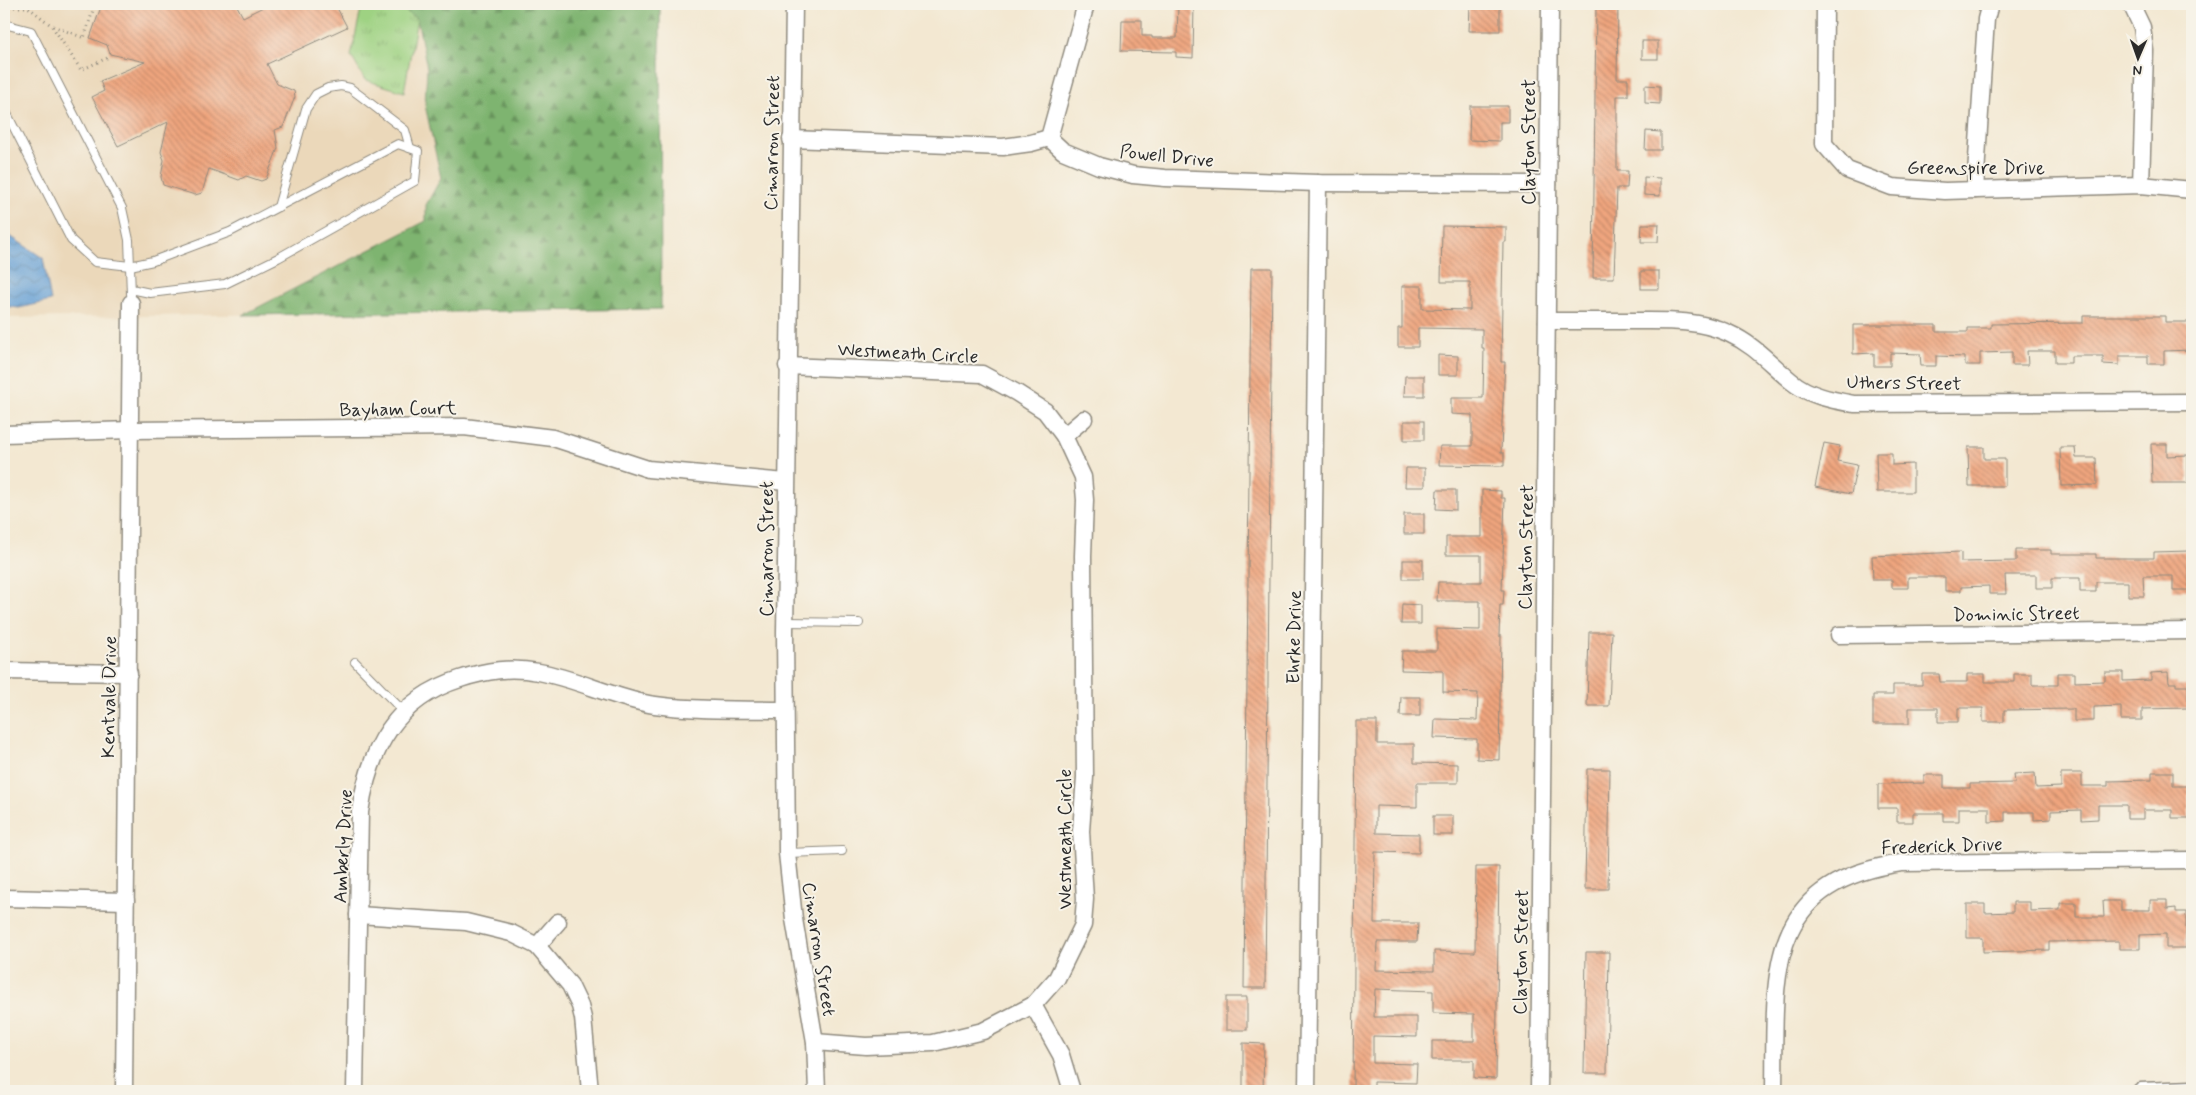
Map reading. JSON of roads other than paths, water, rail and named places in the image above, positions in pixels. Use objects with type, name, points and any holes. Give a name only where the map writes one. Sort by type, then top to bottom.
[{"type":"street","name":"Cimarron Street","points":[[794,4],[787,366],[784,710],[787,853],[794,919],[815,1042],[817,1091]]},
{"type":"street","points":[[792,139],[1003,147],[1049,138],[1086,4]]},
{"type":"street","name":"Clayton Street","points":[[1538,1091],[1550,4]]},
{"type":"street","name":"Greenspire Drive","points":[[1825,4],[1824,144],[1847,170],[1892,187],[1945,191],[2141,185],[2192,190]]},
{"type":"street","points":[[1975,190],[1986,19],[1990,4]]},
{"type":"street","points":[[2131,4],[2142,28],[2145,52],[2141,185]]},
{"type":"street","name":"Powell Drive","points":[[1049,138],[1063,151],[1099,166],[1133,175],[1165,178],[1318,183],[1548,184]]},
{"type":"street","name":"Ehrke Drive","points":[[1307,1091],[1318,183]]},
{"type":"street","name":"Kentvale Drive","points":[[124,1091],[131,296]]},
{"type":"street","name":"Uthers Street","points":[[1547,321],[1664,321],[1689,322],[1711,326],[1743,340],[1758,350],[1792,382],[1812,393],[1827,399],[1854,404],[2192,402]]},
{"type":"street","name":"Westmeath Circle","points":[[787,366],[982,374],[1017,393],[1044,411],[1064,436],[1083,477],[1085,500],[1085,777],[1081,831],[1086,899],[1082,925],[1071,952],[1057,978],[1033,1005],[983,1031],[933,1043],[866,1046],[815,1042]]},
{"type":"street","points":[[1064,436],[1084,419]]},
{"type":"street","name":"Bayham Court","points":[[4,434],[131,430],[464,427],[553,438],[648,469],[786,482]]},
{"type":"street","name":"Dominic Street","points":[[1839,635],[2192,631]]},
{"type":"street","name":"Amberly Drive","points":[[355,1091],[360,812],[362,793],[373,759],[391,727],[403,711],[428,692],[450,682],[481,672],[500,669],[541,672],[656,705],[784,710]]},
{"type":"street","points":[[4,672],[129,673]]},
{"type":"street","name":"Frederick Drive","points":[[1774,1091],[1776,981],[1779,961],[1791,928],[1802,912],[1829,887],[1854,874],[1876,866],[1901,863],[2192,860]]},
{"type":"street","points":[[4,898],[126,900]]},
{"type":"street","points":[[358,915],[466,922],[511,933],[537,946],[570,985],[580,1006],[583,1018],[590,1091]]},
{"type":"street","points":[[537,946],[558,922]]},
{"type":"street","points":[[1033,1005],[1061,1055],[1072,1091]]},
{"type":"street","points":[[2141,1091],[2192,1089]]},
{"type":"lane","points":[[4,24],[31,31],[122,208],[129,240],[130,266],[131,296],[225,284],[278,258],[415,181],[418,151],[398,144],[230,232],[153,261],[130,266],[95,262],[71,240],[4,108]]},
{"type":"lane","points":[[278,207],[306,110],[316,94],[328,88],[341,86],[350,88],[406,130],[410,148]]},
{"type":"lane","points":[[786,622],[859,623]]},
{"type":"lane","points":[[355,662],[403,711]]},
{"type":"lane","points":[[787,853],[842,851]]},
{"type":"water","points":[[4,232],[43,258],[51,301],[19,308],[4,306]]}]
